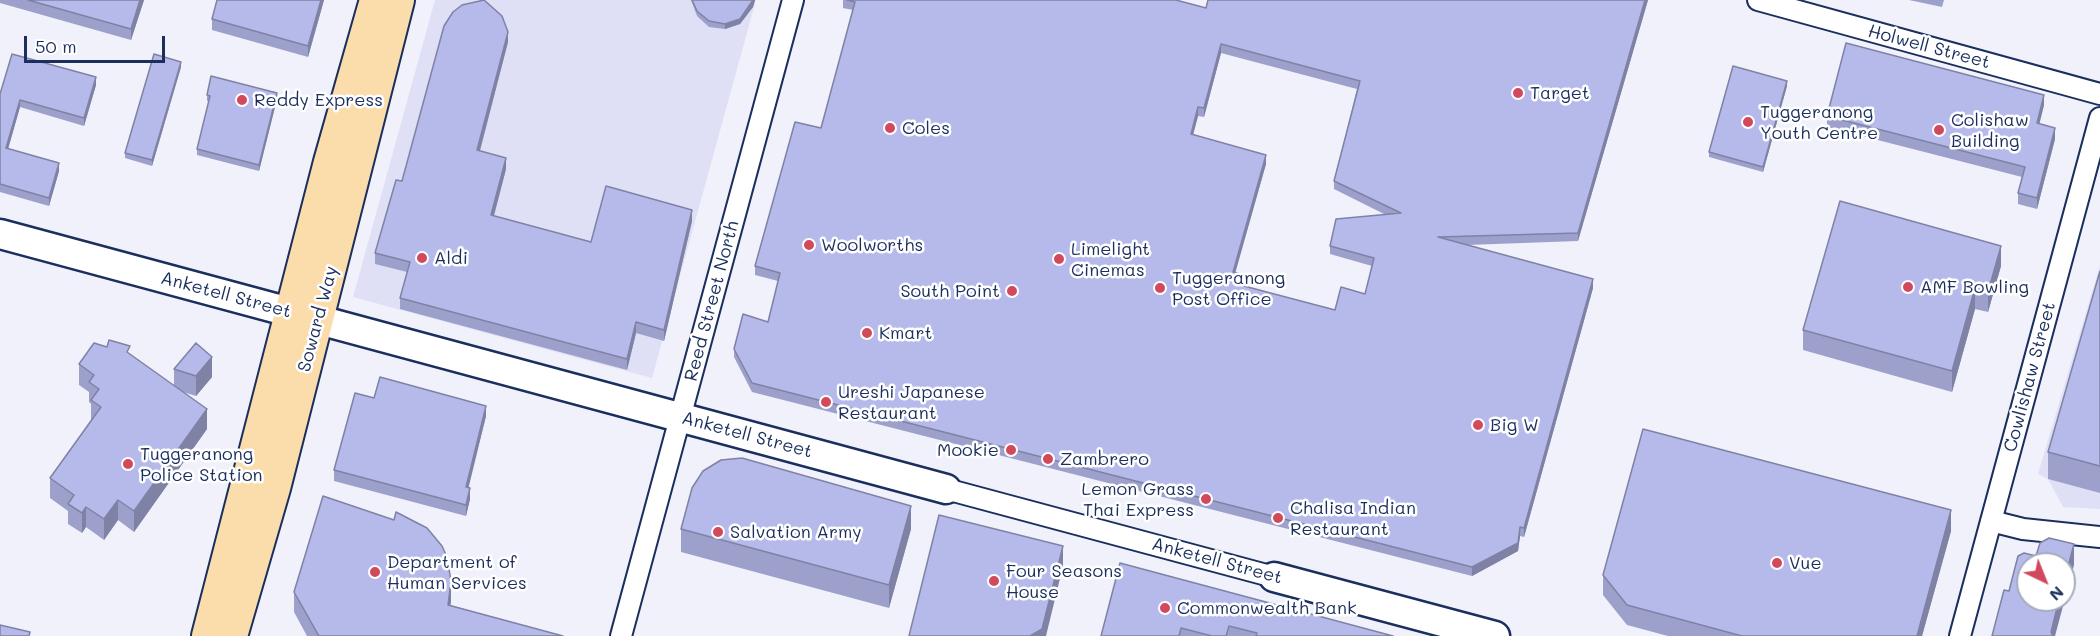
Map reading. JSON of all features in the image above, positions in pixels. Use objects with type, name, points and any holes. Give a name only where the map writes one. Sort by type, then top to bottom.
[{"type":"main road","name":"Soward Way","points":[[231,636],[264,523],[304,316],[376,0]]},
{"type":"main road","name":"Soward Way","points":[[208,636],[398,0]]},
{"type":"street","name":"Reed Street North","points":[[621,636],[793,0]]},
{"type":"street","name":"Holwell Street","points":[[1758,0],[2100,94]]},
{"type":"street","name":"Cowlishaw Street","points":[[1960,636],[2100,118]]},
{"type":"street","name":"Anketell Street","points":[[0,234],[1495,636]]},
{"type":"street","points":[[1991,521],[2023,529],[2100,537]]},
{"type":"shaded area","points":[[435,0],[756,0],[652,378],[353,297]]},
{"type":"shaded area","points":[[2100,265],[2100,509],[2063,507],[2048,479],[2038,474]]},
{"type":"building","points":[[28,0],[140,0],[131,29]]},
{"type":"building","points":[[217,0],[321,0],[308,46],[212,19]]},
{"type":"building","points":[[484,0],[502,16],[508,32],[477,150],[506,158],[491,215],[591,242],[606,186],[692,210],[664,330],[636,322],[627,359],[400,298],[410,262],[375,253],[396,180],[402,181],[444,26],[453,12],[462,5]]},
{"type":"building","points":[[692,0],[753,0],[740,19],[725,24],[709,21],[697,11]]},
{"type":"building","name":"South Point","points":[[847,0],[1176,0],[1206,8],[1208,0],[1645,0],[1578,233],[1438,237],[1593,279],[1524,528],[1520,527],[1518,543],[1472,567],[752,383],[734,349],[743,314],[768,322],[780,273],[755,266],[795,122],[821,128],[855,2]],"holes":[[[1221,44],[1360,81],[1334,181],[1401,213],[1336,219],[1330,246],[1374,258],[1365,294],[1341,287],[1335,310],[1244,286],[1248,276],[1233,272],[1266,155],[1191,134],[1198,107],[1204,108]]]},
{"type":"building","name":"Colishaw Building","points":[[1846,43],[2044,95],[2037,123],[2055,128],[2037,198],[2018,193],[2025,167],[1827,116]]},
{"type":"building","points":[[12,54],[96,77],[84,118],[20,100],[6,148],[59,163],[49,198],[0,184],[0,94]]},
{"type":"building","points":[[154,54],[181,62],[152,160],[125,153]]},
{"type":"building","name":"Tuggeranong Youth Centre","points":[[1733,66],[1787,81],[1763,167],[1709,152]]},
{"type":"building","points":[[211,76],[277,93],[259,165],[197,149],[210,96],[207,95]]},
{"type":"building","name":"AMF Bowling","points":[[1840,201],[2001,246],[1988,292],[1975,288],[1952,371],[1803,330]]},
{"type":"building","points":[[2100,271],[2100,466],[2048,452]]},
{"type":"building","name":"Tuggeranong Police Station","points":[[109,340],[130,346],[127,352],[207,409],[134,511],[118,500],[104,519],[86,507],[82,513],[68,504],[74,495],[50,478],[101,407],[91,400],[99,389],[89,382],[94,375],[79,364],[94,343],[107,347]]},
{"type":"building","points":[[196,343],[212,357],[196,376],[174,369]]},
{"type":"building","points":[[380,377],[486,406],[466,487],[470,488],[466,505],[334,470],[355,393],[374,398]]},
{"type":"building","name":"Vue","points":[[1643,429],[1951,510],[1917,636],[1742,636],[1627,605],[1603,575]]},
{"type":"building","points":[[742,458],[911,506],[889,585],[681,529],[692,488],[703,471],[721,460]]},
{"type":"building","name":"Department of Human Services","points":[[323,496],[394,520],[396,512],[427,528],[442,546],[447,557],[451,581],[448,605],[563,636],[319,636],[294,592]]},
{"type":"building","name":"Four Seasons House","points":[[939,515],[1063,546],[1042,629],[1030,636],[909,636]]},
{"type":"building","points":[[2049,538],[2074,544],[2072,552],[2037,552],[2040,543]]},
{"type":"building","points":[[1120,563],[1393,636],[1256,636],[1257,633],[1229,626],[1226,636],[1212,636],[1181,628],[1179,636],[1101,636]]},
{"type":"building","points":[[2016,564],[2016,612],[2056,612],[2051,632],[2053,636],[1992,636],[2004,590],[2009,591]]},
{"type":"building","points":[[0,625],[30,632],[29,636],[0,636]]},
{"type":"place","name":"Target","points":[[1518,93]]},
{"type":"place","name":"Reddy Express","points":[[242,100]]},
{"type":"place","name":"Tuggeranong Youth Centre","points":[[1748,122]]},
{"type":"place","name":"Coles","points":[[890,128]]},
{"type":"place","name":"Colishaw Building","points":[[1939,130]]},
{"type":"place","name":"Woolworths","points":[[809,245]]},
{"type":"place","name":"Aldi","points":[[422,258]]},
{"type":"place","name":"Limelight Cinemas","points":[[1059,259]]},
{"type":"place","name":"AMF Bowling","points":[[1908,287]]},
{"type":"place","name":"Tuggeranong Post Office","points":[[1160,288]]},
{"type":"place","name":"South Point","points":[[1012,291]]},
{"type":"place","name":"Kmart","points":[[867,333]]},
{"type":"place","name":"Ureshi Japanese Restaurant","points":[[826,402]]},
{"type":"place","name":"Big W","points":[[1478,425]]},
{"type":"place","name":"Mookie","points":[[1011,450]]},
{"type":"place","name":"Zambrero","points":[[1048,459]]},
{"type":"place","name":"Tuggeranong Police Station","points":[[128,464]]},
{"type":"place","name":"Lemon Grass Thai Express","points":[[1206,499]]},
{"type":"place","name":"Chalisa Indian Restaurant","points":[[1278,518]]},
{"type":"place","name":"Salvation Army","points":[[718,532]]},
{"type":"place","name":"Vue","points":[[1777,563]]},
{"type":"place","name":"Department of Human Services","points":[[375,572]]},
{"type":"place","name":"Four Seasons House","points":[[994,581]]},
{"type":"place","name":"Commonwealth Bank","points":[[1165,608]]}]
